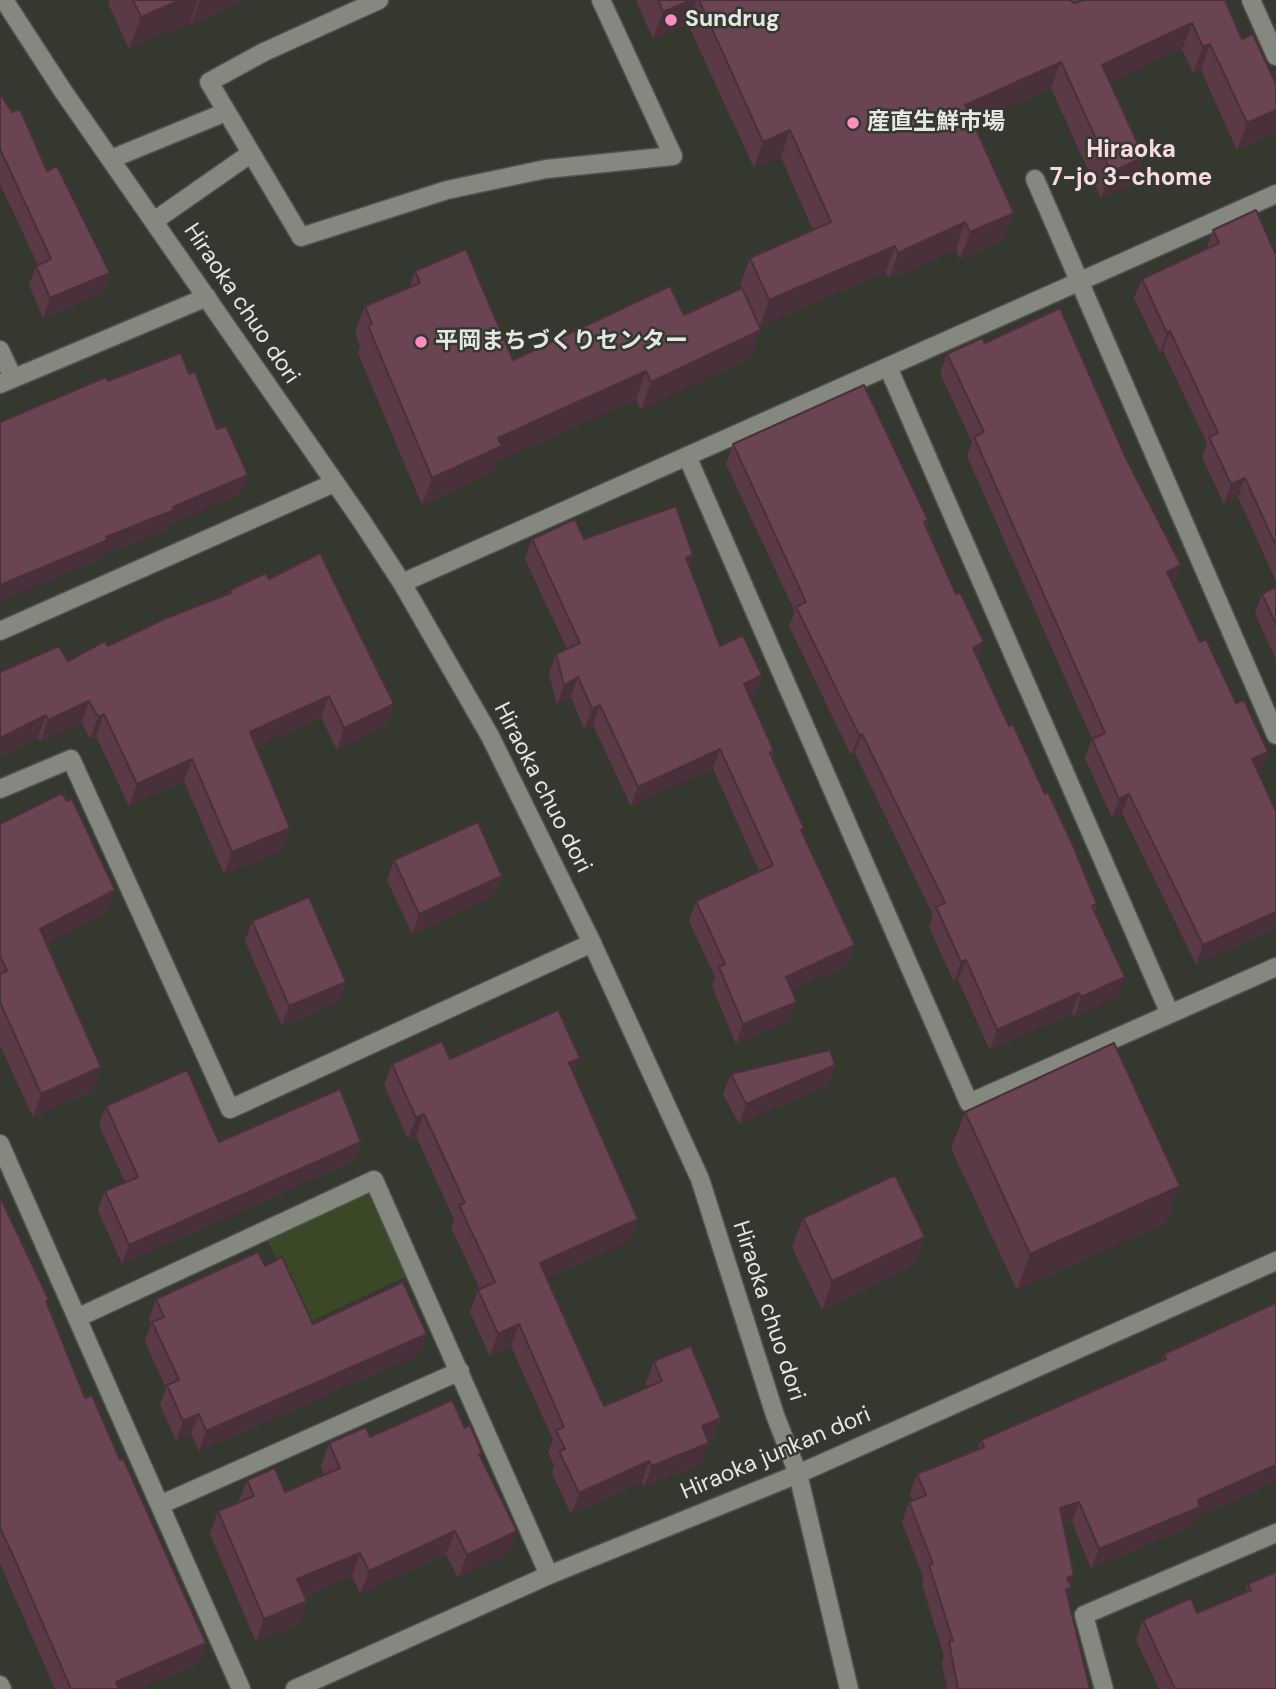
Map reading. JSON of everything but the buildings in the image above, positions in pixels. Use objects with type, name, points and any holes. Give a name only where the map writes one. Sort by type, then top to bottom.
[{"type":"street","name":"Hiraoka chuo dori","points":[[4,0],[402,583],[490,736],[592,943],[700,1179],[775,1415],[798,1474],[849,1689]]},
{"type":"street","points":[[379,0],[264,52],[209,82],[300,237],[475,183],[546,169],[673,156],[601,0]]},
{"type":"street","points":[[1251,0],[1276,56]]},
{"type":"street","points":[[111,159],[226,112]]},
{"type":"street","points":[[154,220],[250,154]]},
{"type":"street","points":[[1035,179],[1276,735]]},
{"type":"street","points":[[402,583],[1080,281],[1274,200]]},
{"type":"street","points":[[0,350],[6,381],[207,297]]},
{"type":"street","points":[[888,367],[1170,1014]]},
{"type":"street","points":[[687,456],[968,1103],[1276,967]]},
{"type":"street","points":[[0,631],[334,483]]},
{"type":"street","points":[[0,789],[72,759],[230,1109],[592,943]]},
{"type":"street","points":[[0,1144],[242,1689]]},
{"type":"street","points":[[79,1317],[374,1180],[549,1575]]},
{"type":"street","name":"Hiraoka junkan dori","points":[[295,1689],[549,1575],[798,1474],[1276,1261]]},
{"type":"street","points":[[162,1504],[460,1371]]},
{"type":"street","points":[[1104,1689],[1084,1615],[1276,1533]]},
{"type":"green space","points":[[374,1180],[415,1272],[309,1322],[263,1232]]},
{"type":"place","name":"Sundrug","points":[[671,20]]},
{"type":"place","name":"産直生鮮市場","points":[[853,123]]},
{"type":"place","name":"平岡まちづくりセンター","points":[[421,342]]},
{"type":"district","name":"Hiraoka 7-jo 3-chome","points":[[1131,165]]}]
